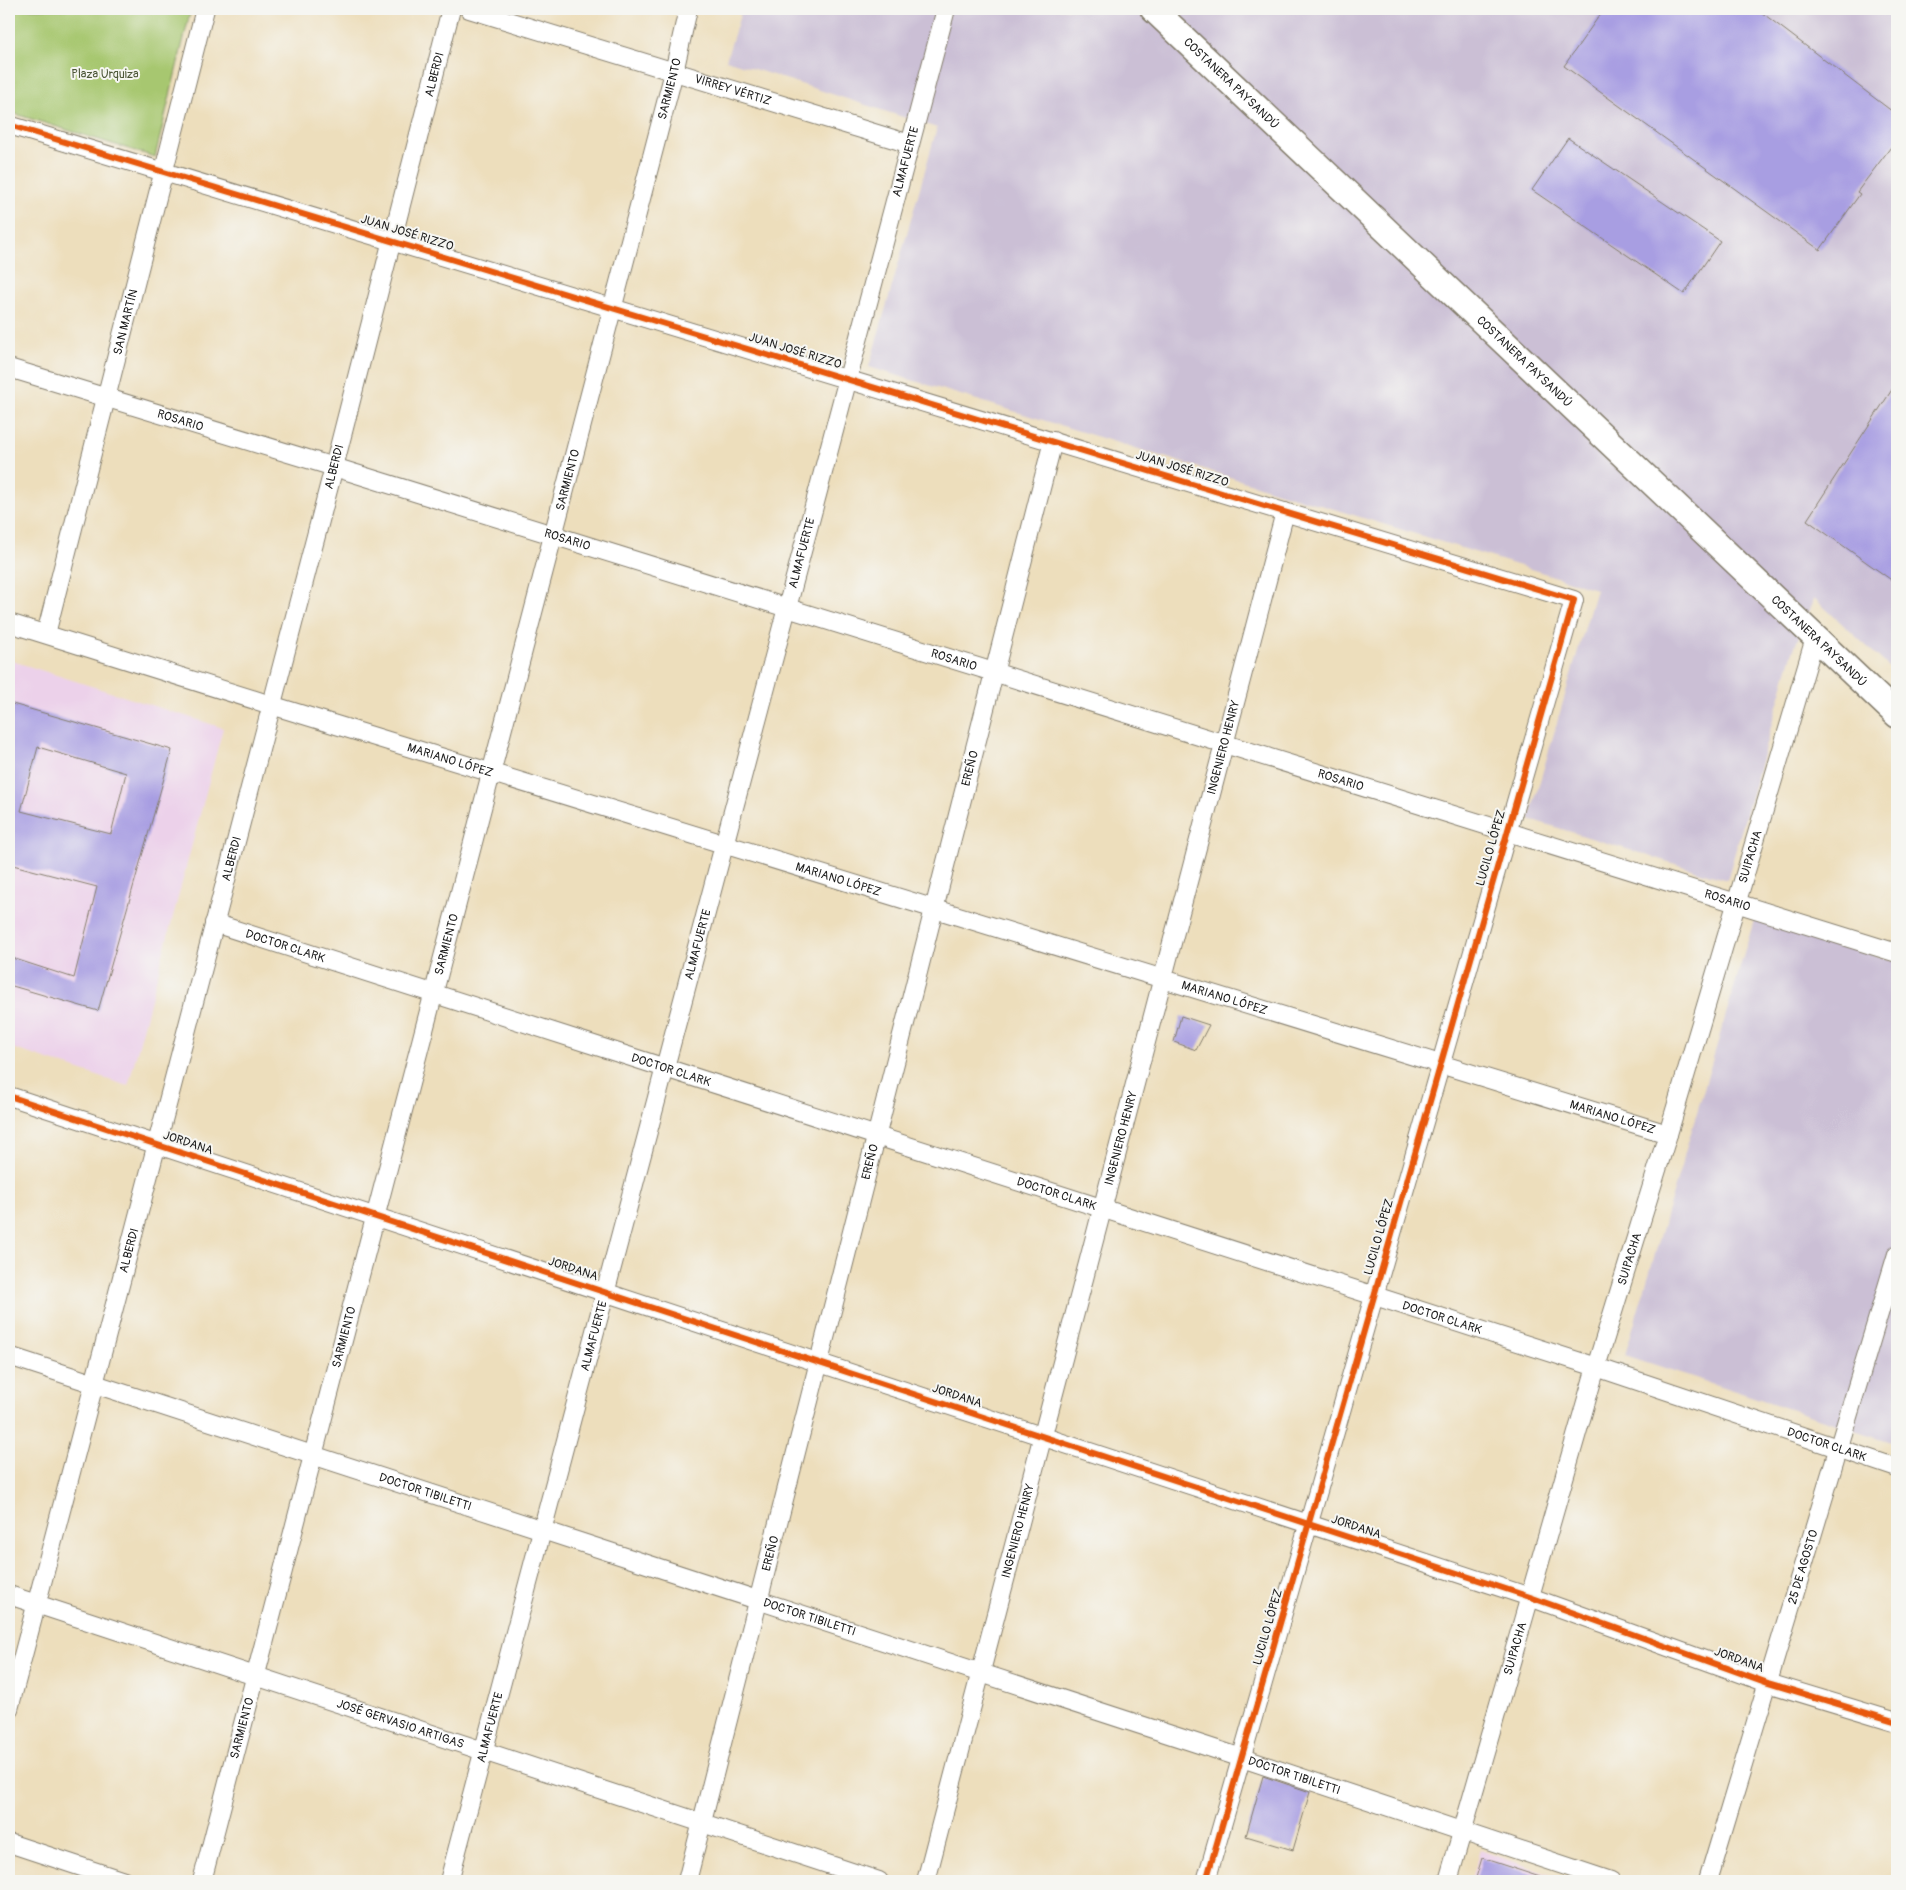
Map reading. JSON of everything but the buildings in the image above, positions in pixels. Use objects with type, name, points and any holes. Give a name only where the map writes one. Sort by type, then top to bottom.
[{"type":"main road","name":"COSTANERA PAYSANDÚ","points":[[1153,9],[1897,715]]},
{"type":"street","name":"SAN MARTÍN","points":[[46,634],[205,9]]},
{"type":"street","name":"ALBERDI","points":[[9,1709],[334,467],[451,9]]},
{"type":"street","name":"VIRREY VÉRTIZ","points":[[469,9],[910,144]]},
{"type":"street","name":"SARMIENTO","points":[[202,1881],[611,307],[674,72],[688,9]]},
{"type":"street","name":"ALMAFUERTE","points":[[449,1881],[946,9]]},
{"type":"street","name":"JUAN JOSÉ RIZZO","points":[[9,125],[1574,600]]},
{"type":"street","name":"ROSARIO","points":[[9,368],[334,467],[1897,953]]},
{"type":"street","name":"EREÑO","points":[[687,1881],[1053,441]]},
{"type":"street","name":"INGENIERO HENRY","points":[[926,1881],[1285,512]]},
{"type":"street","name":"LUCILO LÓPEZ","points":[[1206,1881],[1574,600]]},
{"type":"street","name":"MARIANO LÓPEZ","points":[[9,623],[1668,1134]]},
{"type":"street","name":"SUIPACHA","points":[[1448,1881],[1596,1367],[1668,1134],[1814,638]]},
{"type":"street","name":"DOCTOR CLARK","points":[[214,924],[1596,1367],[1838,1450],[1897,1468]]},
{"type":"street","name":"JORDANA","points":[[9,1096],[1309,1523],[1530,1597],[1768,1683],[1897,1722]]},
{"type":"street","name":"25 DE AGOSTO","points":[[1708,1881],[1897,1254]]},
{"type":"street","name":"DOCTOR TIBILETTI","points":[[9,1356],[1242,1758],[1610,1881]]},
{"type":"street","name":"JOSÉ GERVASIO ARTIGAS","points":[[9,1595],[879,1881]]},
{"type":"street","points":[[9,1843],[124,1881]]},
{"type":"shaded area","points":[[742,9],[1892,9],[1897,13],[1897,674],[1814,598],[1792,654],[1727,880],[1529,819],[1596,589],[869,367],[937,128],[726,60]]},
{"type":"shaded area","points":[[9,660],[223,728],[128,1086],[9,1047]]},
{"type":"shaded area","points":[[1754,920],[1897,961],[1897,1444],[1625,1355]]},
{"type":"shaded area","points":[[1480,1850],[1567,1881],[1470,1881]]},
{"type":"green space","name":"Plaza Urquiza","points":[[9,9],[191,9],[155,157],[9,112]]},
{"type":"cycle path","points":[[9,125],[1574,600],[1206,1881]]},
{"type":"cycle path","points":[[9,1096],[1530,1597],[1768,1683],[1897,1722]]}]
